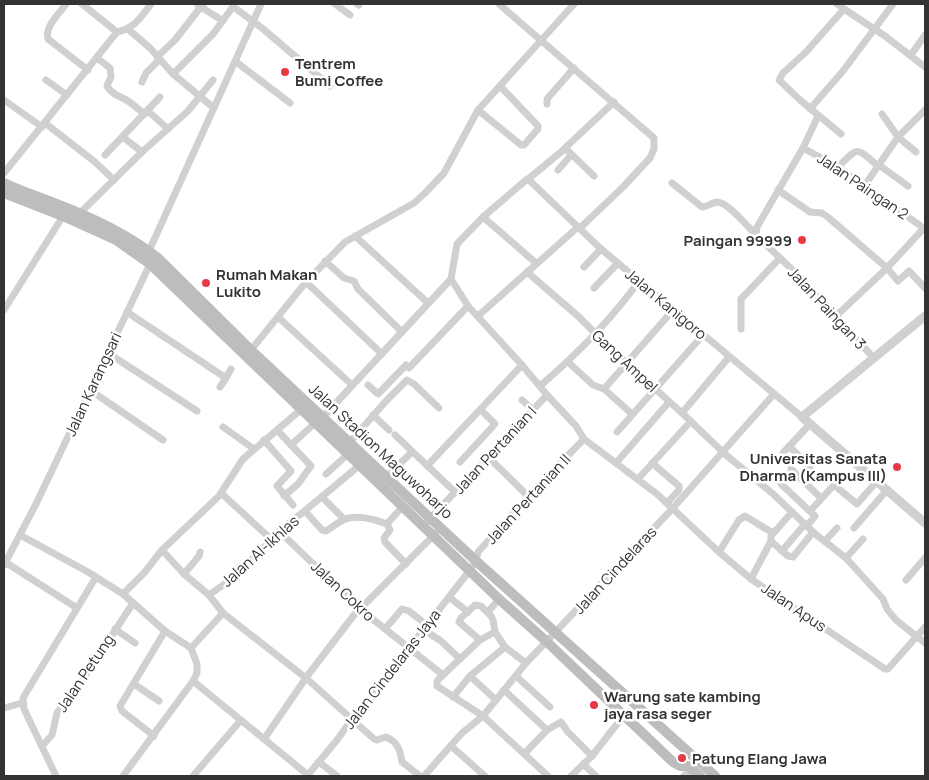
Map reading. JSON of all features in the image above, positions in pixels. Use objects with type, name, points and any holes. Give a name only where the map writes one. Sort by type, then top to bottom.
[{"type":"main road","name":"Jalan Stadion Maguwoharjo","points":[[4,183],[80,213],[119,237],[150,264],[177,283],[251,350],[305,407]]},
{"type":"main road","name":"Jalan Stadion Maguwoharjo","points":[[4,193],[119,237],[149,251],[177,283],[319,420],[348,454],[403,506],[427,522]]},
{"type":"main road","name":"Jalan Stadion Maguwoharjo","points":[[319,420],[350,442],[386,477],[470,570],[499,599],[668,757],[677,765],[688,766],[688,772],[700,776]]},
{"type":"main road","name":"Jalan Stadion Maguwoharjo","points":[[437,532],[476,561],[716,776]]},
{"type":"main road","points":[[668,757],[680,744]]},
{"type":"street","points":[[66,4],[48,29],[46,35],[48,39],[88,70]]},
{"type":"street","points":[[82,4],[117,32]]},
{"type":"street","points":[[4,173],[117,32],[128,29],[136,23],[148,6],[139,4]]},
{"type":"street","points":[[149,251],[261,4]]},
{"type":"street","points":[[335,4],[350,15]]},
{"type":"street","points":[[478,316],[536,262],[579,227],[623,187],[650,158],[655,141],[652,136],[614,102],[499,4]]},
{"type":"street","points":[[251,350],[306,282],[344,242],[414,203],[444,173],[478,110],[574,4]]},
{"type":"street","points":[[837,4],[911,55],[925,67]]},
{"type":"street","points":[[810,109],[845,69],[893,4]]},
{"type":"street","points":[[142,82],[146,73],[175,40],[200,5],[223,21]]},
{"type":"street","points":[[173,74],[213,34],[232,8],[235,8],[330,86]]},
{"type":"street","points":[[840,134],[779,80],[783,73],[806,52],[844,9]]},
{"type":"street","points":[[128,29],[150,48],[173,74],[214,108]]},
{"type":"street","points":[[911,55],[925,35]]},
{"type":"street","points":[[97,58],[110,68],[111,77],[107,86],[109,90],[147,112],[168,129]]},
{"type":"street","points":[[235,61],[290,103]]},
{"type":"street","points":[[547,104],[547,99],[574,68]]},
{"type":"street","points":[[46,80],[67,96]]},
{"type":"street","points":[[80,213],[142,152],[188,111],[213,80]]},
{"type":"street","points":[[478,110],[521,145],[524,145],[538,129],[538,126],[500,86]]},
{"type":"street","points":[[105,155],[160,97]]},
{"type":"street","points":[[4,100],[44,125],[95,162],[114,180]]},
{"type":"street","points":[[291,445],[319,420],[451,278],[457,244],[483,217],[614,102]]},
{"type":"street","points":[[865,185],[898,137],[925,110]]},
{"type":"street","points":[[882,114],[898,137],[916,152]]},
{"type":"street","name":"Jalan Paingan 2","points":[[818,116],[804,148],[838,167],[925,228]]},
{"type":"street","points":[[123,137],[142,152]]},
{"type":"street","points":[[566,146],[571,155],[594,176]]},
{"type":"street","points":[[757,236],[757,227],[804,148]]},
{"type":"street","points":[[838,167],[851,152],[862,152],[908,186]]},
{"type":"street","points":[[558,170],[571,155]]},
{"type":"street","name":"Jalan Kanigoro","points":[[526,180],[601,249],[925,522]]},
{"type":"street","name":"Jalan Paingan 3","points":[[672,183],[702,207],[718,202],[738,216],[820,298],[835,317],[874,358]]},
{"type":"street","points":[[778,190],[810,212],[822,213],[829,218],[887,268],[899,281],[909,271],[925,288]]},
{"type":"street","points":[[4,310],[63,216]]},
{"type":"street","points":[[483,217],[536,262]]},
{"type":"street","points":[[835,317],[887,268],[925,228]]},
{"type":"street","points":[[355,236],[428,304]]},
{"type":"street","points":[[584,266],[601,249]]},
{"type":"street","points":[[741,329],[740,304],[742,298],[780,258]]},
{"type":"street","points":[[325,261],[344,278],[356,283],[358,289],[402,332]]},
{"type":"street","points":[[594,288],[618,263]]},
{"type":"street","name":"Jalan Karangsari","points":[[5,564],[36,504],[150,264]]},
{"type":"street","name":"Gang Ampel","points":[[527,272],[595,332],[722,451],[825,542],[846,558],[883,599],[887,609],[896,620],[925,643]]},
{"type":"street","name":"Jalan Apus","points":[[451,278],[454,286],[468,306],[576,426],[584,439],[638,479],[751,579],[885,669],[888,669],[917,636]]},
{"type":"street","points":[[540,386],[568,362],[620,307],[639,281]]},
{"type":"street","points":[[306,282],[382,354]]},
{"type":"street","points":[[378,394],[406,365],[409,368],[468,306]]},
{"type":"street","points":[[604,389],[673,310]]},
{"type":"street","points":[[127,312],[226,378]]},
{"type":"street","points":[[802,417],[925,316]]},
{"type":"street","points":[[278,317],[352,385]]},
{"type":"street","points":[[617,432],[703,335]]},
{"type":"street","points":[[108,353],[197,411]]},
{"type":"street","points":[[682,413],[729,357]]},
{"type":"street","points":[[568,362],[593,385],[604,389],[632,414]]},
{"type":"street","points":[[428,466],[522,365]]},
{"type":"street","points":[[220,387],[231,368]]},
{"type":"street","points":[[350,442],[407,380],[414,384],[439,408]]},
{"type":"street","points":[[368,385],[386,401]]},
{"type":"street","points":[[90,390],[163,440]]},
{"type":"street","points":[[670,506],[774,394]]},
{"type":"street","name":"Jalan Pertanian I","points":[[427,522],[547,395]]},
{"type":"street","points":[[522,400],[533,410]]},
{"type":"street","points":[[616,462],[669,402]]},
{"type":"street","points":[[123,594],[144,573],[162,550],[191,524],[220,493],[243,459],[305,407]]},
{"type":"street","points":[[460,462],[495,424],[481,410]]},
{"type":"street","points":[[373,415],[455,492]]},
{"type":"street","points":[[638,479],[691,422]]},
{"type":"street","points":[[783,453],[810,424]]},
{"type":"street","points":[[223,427],[254,449]]},
{"type":"street","points":[[277,430],[311,466],[298,484],[284,496]]},
{"type":"street","name":"Jalan Pertanian II","points":[[476,561],[478,552],[584,439]]},
{"type":"street","points":[[264,440],[291,471],[277,486],[293,505]]},
{"type":"street","points":[[789,446],[810,467]]},
{"type":"street","points":[[386,477],[412,452]]},
{"type":"street","points":[[326,474],[348,454]]},
{"type":"street","points":[[488,457],[529,497]]},
{"type":"street","points":[[652,463],[680,486],[670,506]]},
{"type":"street","name":"Jalan Al-Ikhlas","points":[[162,550],[184,574],[209,595],[226,583],[272,540],[279,531],[360,465]]},
{"type":"street","points":[[791,469],[821,498]]},
{"type":"street","points":[[811,510],[834,485],[856,504],[877,481]]},
{"type":"street","points":[[719,552],[739,520],[745,516],[772,537],[782,551],[788,556],[793,557],[808,527],[816,516],[781,484]]},
{"type":"street","points":[[854,528],[887,490]]},
{"type":"street","points":[[220,493],[272,540]]},
{"type":"street","points":[[322,497],[344,519]]},
{"type":"street","points":[[387,524],[403,506]]},
{"type":"street","name":"Jalan Cindelaras","points":[[430,775],[462,733],[483,716],[526,663],[670,506]]},
{"type":"street","points":[[305,511],[324,531],[344,519],[376,520],[387,524],[390,530],[384,542],[406,564]]},
{"type":"street","points":[[751,579],[772,537],[792,512]]},
{"type":"street","points":[[782,551],[808,527]]},
{"type":"street","points":[[825,542],[837,528]]},
{"type":"street","name":"Jalan Cokro","points":[[279,531],[360,609],[443,675]]},
{"type":"street","points":[[264,739],[306,678],[360,609],[437,532]]},
{"type":"street","points":[[20,535],[123,594],[166,631],[191,648],[197,664],[197,673],[193,681],[124,776]]},
{"type":"street","points":[[846,558],[863,539]]},
{"type":"street","points":[[184,574],[199,556],[200,552]]},
{"type":"street","points":[[906,580],[925,558]]},
{"type":"street","name":"Jalan Cindelaras Jaya","points":[[307,776],[352,719],[386,681],[476,561]]},
{"type":"street","points":[[5,564],[77,608]]},
{"type":"street","points":[[56,776],[22,703],[26,693],[96,577]]},
{"type":"street","points":[[209,595],[223,613],[306,678],[376,740],[386,737],[395,742],[400,748],[402,761],[420,776]]},
{"type":"street","points":[[449,597],[468,612]]},
{"type":"street","points":[[488,612],[499,599]]},
{"type":"street","name":"Jalan Petung","points":[[42,746],[52,735],[57,713],[92,666],[133,603]]},
{"type":"street","points":[[480,640],[460,623],[460,620],[475,605],[481,606],[488,612],[493,620],[495,632],[505,647],[526,663]]},
{"type":"street","points":[[385,629],[402,610],[409,611],[460,659]]},
{"type":"street","points":[[191,648],[223,613]]},
{"type":"street","points":[[917,636],[925,627]]},
{"type":"street","points":[[115,629],[135,642]]},
{"type":"street","points":[[154,736],[121,710],[120,706],[166,631]]},
{"type":"street","points":[[495,632],[480,640],[437,681],[437,686],[483,716],[548,776]]},
{"type":"street","points":[[453,697],[470,676],[505,647]]},
{"type":"street","points":[[470,676],[496,700]]},
{"type":"street","points":[[516,676],[550,707]]},
{"type":"street","points":[[193,681],[307,776]]},
{"type":"street","points":[[134,684],[159,701]]},
{"type":"street","points":[[504,690],[547,730]]},
{"type":"street","points":[[4,708],[22,703]]},
{"type":"street","points":[[571,776],[592,756],[624,715]]},
{"type":"street","points":[[193,776],[241,720]]},
{"type":"street","points":[[525,753],[547,730],[561,722],[574,739],[592,756]]},
{"type":"street","points":[[451,746],[485,776]]},
{"type":"street","points":[[688,772],[699,760]]},
{"type":"street","points":[[319,762],[337,776]]},
{"type":"street","points":[[583,764],[596,776]]},
{"type":"place","name":"Tentrem Bumi Coffee","points":[[285,72]]},
{"type":"place","name":"Paingan 99999","points":[[802,240]]},
{"type":"place","name":"Rumah Makan Lukito","points":[[206,283]]},
{"type":"place","name":"Universitas Sanata Dharma (Kampus III)","points":[[897,467]]},
{"type":"place","name":"Warung sate kambing jaya rasa seger","points":[[594,705]]},
{"type":"place","name":"Patung Elang Jawa","points":[[682,758]]}]
